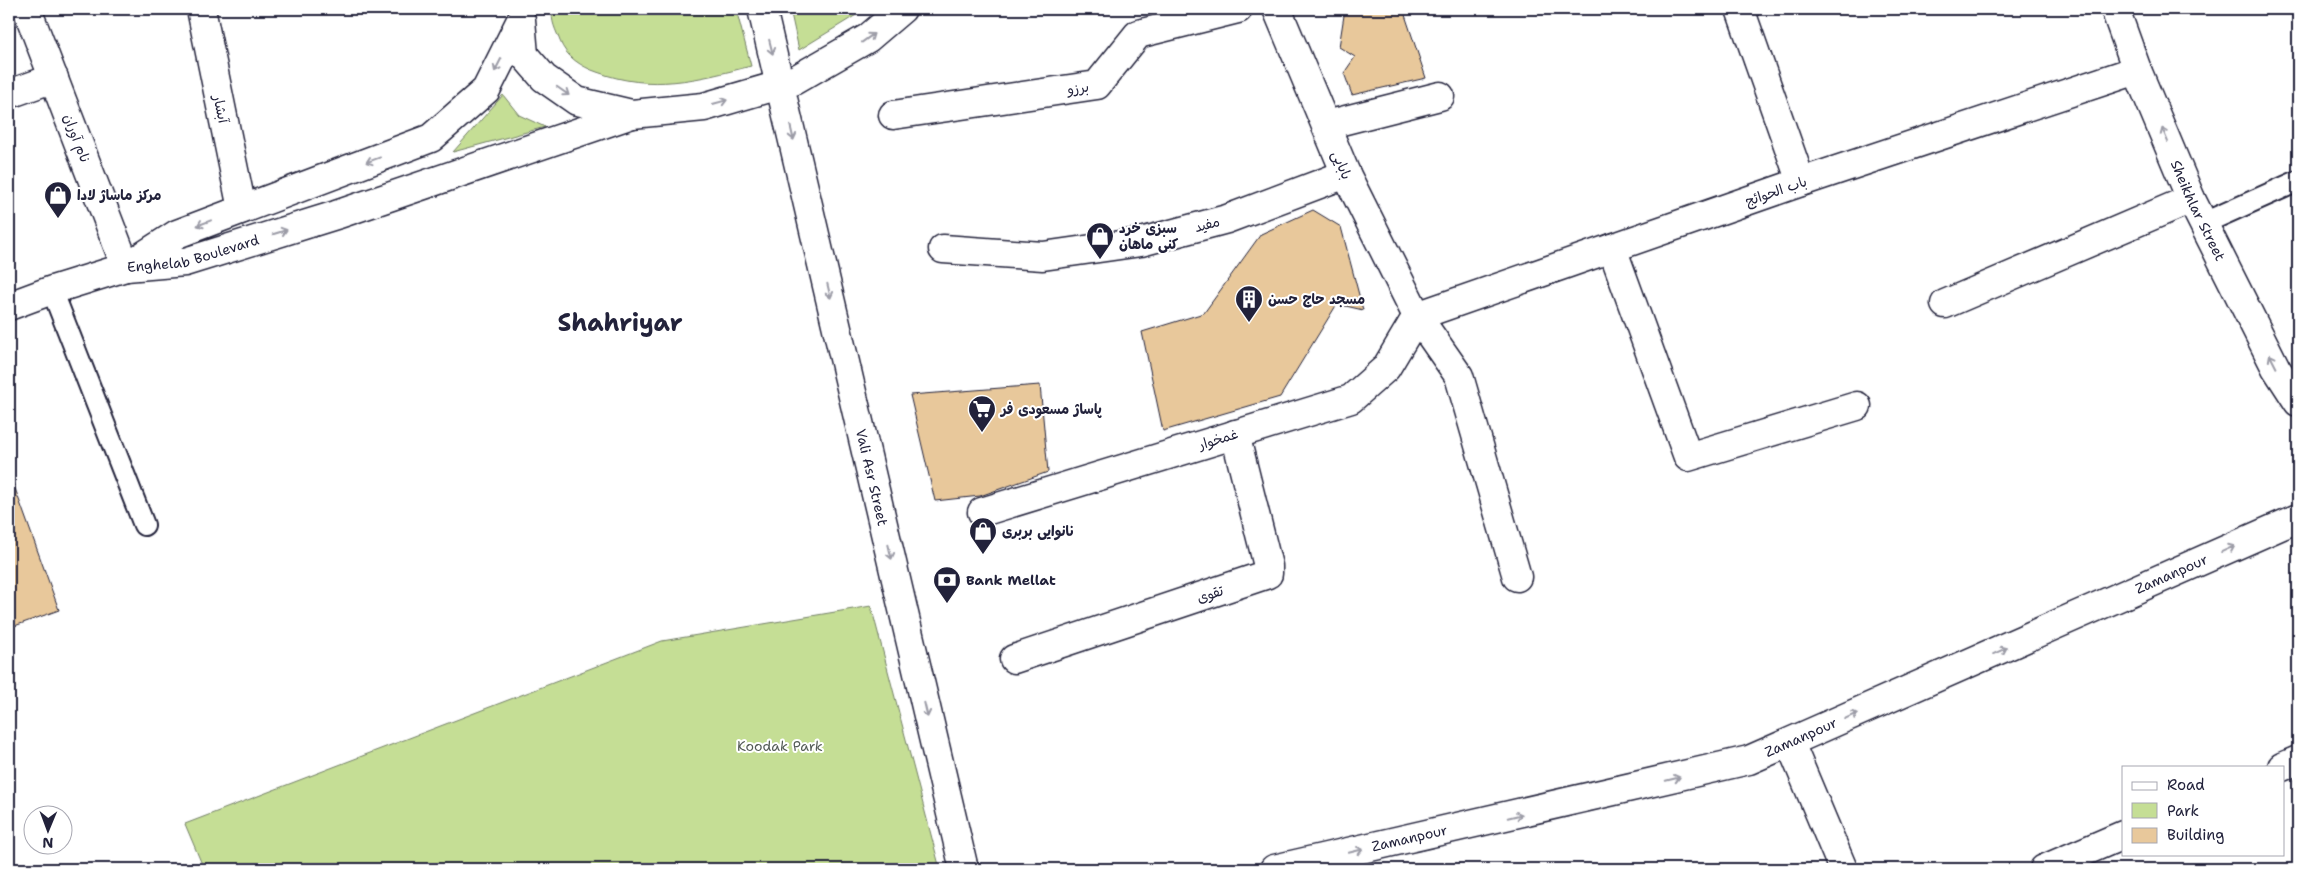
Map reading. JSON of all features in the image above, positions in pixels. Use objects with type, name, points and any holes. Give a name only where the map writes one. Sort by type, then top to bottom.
[{"type":"street","name":"نام آوران","points":[[28,9],[126,267]]},
{"type":"street","name":"آبشار","points":[[201,9],[242,209]]},
{"type":"street","name":"Vali Asr Street","points":[[762,9],[964,869]]},
{"type":"street","points":[[522,15],[524,55],[544,78],[577,101],[632,114],[704,107],[781,85],[824,65],[868,38],[902,9]]},
{"type":"street","name":"برزو","points":[[893,115],[1097,85],[1138,34],[1238,9]]},
{"type":"street","name":"بابایی","points":[[1277,9],[1346,174],[1417,316],[1458,376],[1517,577]]},
{"type":"street","points":[[1740,9],[1801,182]]},
{"type":"street","name":"Sheikhlar Street","points":[[2115,9],[2137,70],[2191,199],[2276,368],[2298,402]]},
{"type":"street","name":"Enghelab Boulevard","points":[[126,267],[177,234],[431,138],[486,90],[522,15]]},
{"type":"street","name":"باب الحوائج","points":[[1417,316],[1801,182],[2137,70]]},
{"type":"street","points":[[9,94],[54,78]]},
{"type":"street","points":[[1326,125],[1440,96]]},
{"type":"street","name":"Enghelab Boulevard","points":[[126,267],[185,262],[336,215],[632,114]]},
{"type":"street","name":"مفید","points":[[943,249],[1043,256],[1141,242],[1227,219],[1346,174]]},
{"type":"street","points":[[1945,304],[2191,199]]},
{"type":"street","points":[[1612,248],[1688,457],[1856,406]]},
{"type":"street","points":[[9,306],[52,290],[126,267]]},
{"type":"street","name":"غمخوار","points":[[982,512],[1351,398],[1386,368],[1417,316]]},
{"type":"street","name":"تقوی","points":[[1014,659],[1268,574],[1268,566],[1235,434]]},
{"type":"street","name":"Zamanpour","points":[[1274,869],[1750,760],[2298,518]]},
{"type":"street","points":[[1790,743],[1843,869]]},
{"type":"street","points":[[2284,766],[2298,760]]},
{"type":"street","points":[[2044,869],[2122,835]]},
{"type":"lane","points":[[2204,223],[2298,181]]},
{"type":"lane","points":[[52,290],[144,524]]},
{"type":"green space","points":[[553,9],[736,9],[751,66],[712,76],[674,82],[655,83],[617,78],[597,72],[570,57],[555,29],[552,18]]},
{"type":"green space","points":[[790,9],[866,9],[799,50]]},
{"type":"green space","points":[[503,95],[519,115],[545,127],[453,152]]},
{"type":"green space","name":"Koodak Park","points":[[871,606],[940,869],[204,869],[185,824],[662,641]]},
{"type":"building","points":[[1345,9],[1403,9],[1426,78],[1352,95],[1344,73],[1355,57],[1339,47]]},
{"type":"building","name":"مسجد حاج حسن","points":[[1313,210],[1341,227],[1363,310],[1337,304],[1280,397],[1163,431],[1142,332],[1204,313],[1261,234]]},
{"type":"building","name":"پاساژ مسعودی فر","points":[[1040,385],[1048,472],[980,496],[935,501],[910,395]]},
{"type":"building","points":[[13,483],[59,610],[9,628],[9,484]]},
{"type":"place","name":"مرکز ماساژ لادا","points":[[58,219]]},
{"type":"place","name":"سبزی خرد کنی ماهان","points":[[1100,260]]},
{"type":"place","name":"مسجد حاج حسن","points":[[1249,323]]},
{"type":"place","name":"پاساژ مسعودی فر","points":[[982,433]]},
{"type":"place","name":"نانوایی بربری","points":[[983,555]]},
{"type":"place","name":"Bank Mellat","points":[[947,604]]},
{"type":"district","name":"Shahriyar","points":[[620,323]]}]
